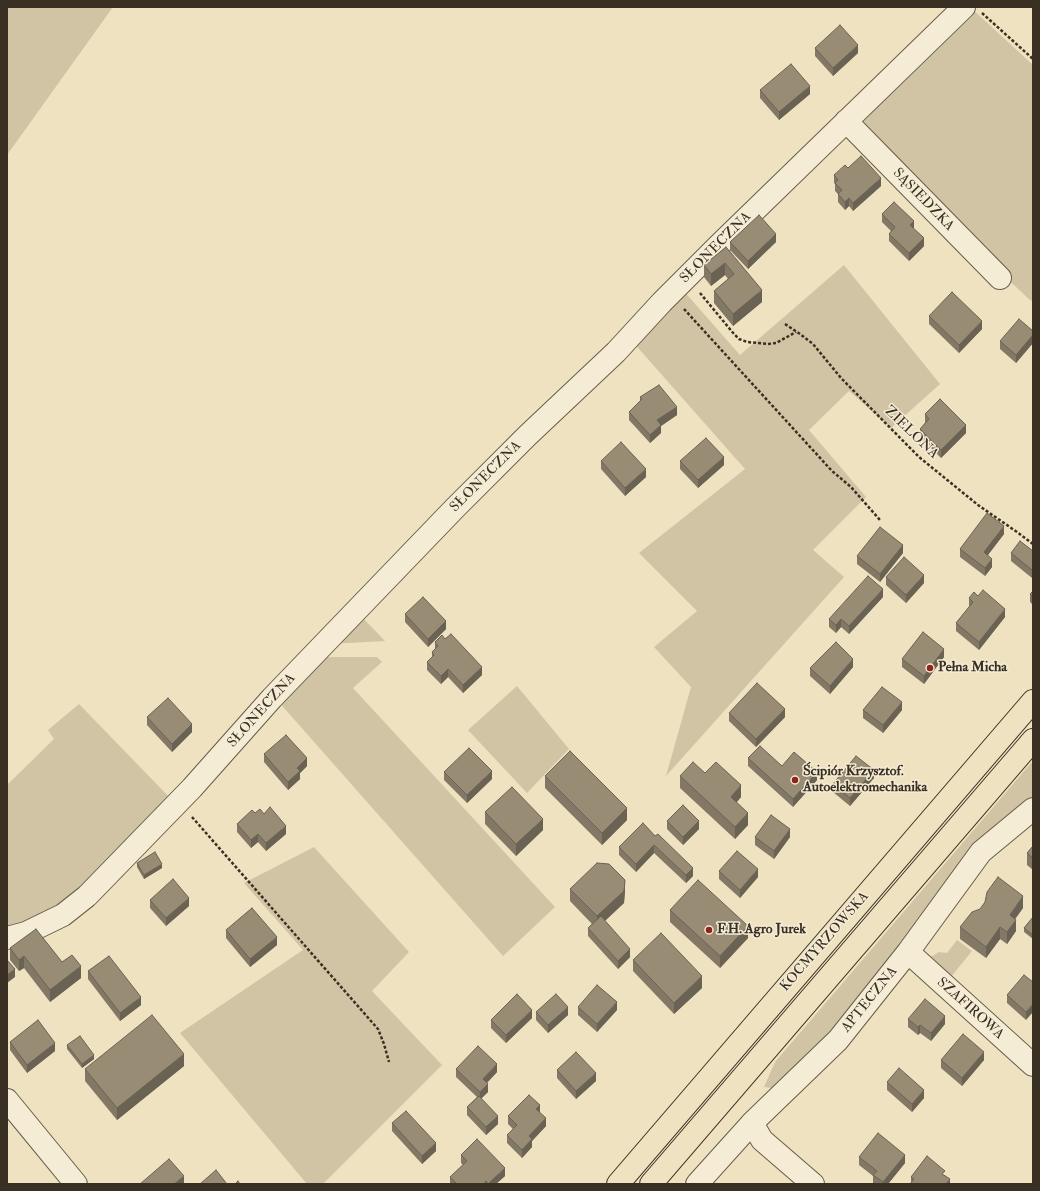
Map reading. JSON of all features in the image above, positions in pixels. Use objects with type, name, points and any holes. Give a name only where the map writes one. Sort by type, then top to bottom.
[{"type":"main road","name":"KOCMYRZOWSKA","points":[[618,1184],[1033,701]]},
{"type":"main road","name":"KOCMYRZOWSKA","points":[[651,1184],[1032,743]]},
{"type":"street","name":"SŁONECZNA","points":[[7,938],[26,933],[63,915],[87,896],[178,802],[272,698],[421,543],[528,435],[616,352],[686,277],[846,121],[973,10]]},
{"type":"street","name":"SĄSIEDZKA","points":[[846,121],[1000,278]]},
{"type":"street","name":"APTECZNA","points":[[697,1184],[752,1124],[838,1040],[908,952],[981,852],[1033,809]]},
{"type":"street","name":"SZAFIROWA","points":[[908,952],[1033,1065]]},
{"type":"street","points":[[7,1100],[76,1184]]},
{"type":"street","points":[[752,1124],[762,1140],[813,1184]]},
{"type":"path","points":[[973,10],[1033,59]]},
{"type":"path","points":[[686,277],[739,339],[747,342],[768,344],[776,343],[796,332]]},
{"type":"path","points":[[670,294],[832,472],[851,487],[880,520]]},
{"type":"path","name":"ZIELONA","points":[[785,324],[813,344],[841,378],[919,457],[978,505],[1033,544]]},
{"type":"path","points":[[178,802],[378,1029],[389,1062]]},
{"type":"shaded area","points":[[7,7],[113,7],[7,155]]},
{"type":"shaded area","points":[[970,7],[1033,65],[1033,299],[1031,301],[917,194],[849,126]]},
{"type":"shaded area","points":[[844,265],[940,384],[891,428],[849,391],[809,430],[866,497],[813,550],[844,577],[666,776],[691,687],[654,647],[697,611],[639,553],[745,469],[632,341],[682,289],[740,355]]},
{"type":"shaded area","points":[[359,614],[385,641],[330,644]]},
{"type":"shaded area","points":[[320,657],[377,657],[382,662],[353,688],[555,907],[503,956],[277,700]]},
{"type":"shaded area","points":[[517,686],[569,749],[527,793],[468,730]]},
{"type":"shaded area","points":[[79,704],[173,801],[84,893],[7,934],[7,785],[54,739],[48,730]]},
{"type":"shaded area","points":[[1031,763],[1033,763],[1033,797],[1031,800],[984,836],[948,878],[901,945],[807,1059],[772,1088],[764,1087],[775,1062]]},
{"type":"shaded area","points":[[314,847],[409,952],[372,991],[442,1065],[323,1184],[307,1184],[180,1033],[303,950],[244,883]]},
{"type":"shaded area","points":[[957,940],[972,951],[951,977],[929,958],[939,952],[947,953]]},
{"type":"building","points":[[840,25],[858,45],[833,68],[815,48]]},
{"type":"building","points":[[791,64],[810,86],[779,112],[760,90]]},
{"type":"building","points":[[861,156],[881,178],[853,203],[849,198],[845,202],[838,194],[842,190],[835,183],[838,180],[834,175],[845,165],[848,168]]},
{"type":"building","points":[[894,202],[914,221],[910,225],[924,238],[909,253],[889,234],[895,227],[882,214]]},
{"type":"building","points":[[759,215],[776,234],[748,261],[730,242]]},
{"type":"building","points":[[726,247],[762,290],[733,314],[714,291],[734,274],[725,263],[711,274],[704,265]]},
{"type":"building","points":[[952,292],[982,321],[959,345],[929,316]]},
{"type":"building","points":[[1019,319],[1033,331],[1033,335],[1016,355],[1000,341]]},
{"type":"building","points":[[659,385],[677,407],[657,420],[661,425],[650,435],[629,412],[642,399],[640,397]]},
{"type":"building","points":[[940,399],[966,425],[941,450],[920,429],[929,419],[925,414]]},
{"type":"building","points":[[706,438],[724,457],[698,480],[680,461]]},
{"type":"building","points":[[621,442],[646,469],[625,488],[601,461]]},
{"type":"building","points":[[987,513],[1004,526],[984,552],[992,559],[985,568],[960,549]]},
{"type":"building","points":[[880,527],[903,545],[880,574],[857,556]]},
{"type":"building","points":[[1020,541],[1033,551],[1032,570],[1011,553]]},
{"type":"building","points":[[904,557],[924,575],[906,595],[886,577]]},
{"type":"building","points":[[868,576],[883,589],[849,626],[841,619],[836,625],[829,619]]},
{"type":"building","points":[[983,590],[1005,609],[979,642],[956,623],[973,602],[969,598],[974,592],[978,596]]},
{"type":"building","points":[[423,597],[446,621],[428,639],[405,614]]},
{"type":"building","points":[[923,632],[944,649],[924,676],[902,659]]},
{"type":"building","points":[[451,634],[482,667],[463,685],[448,669],[441,676],[427,662],[434,655],[432,652],[438,646],[435,642],[442,635],[445,639]]},
{"type":"building","points":[[836,642],[853,659],[830,686],[810,668]]},
{"type":"building","points":[[757,683],[785,709],[756,739],[729,713]]},
{"type":"building","points":[[882,687],[902,702],[883,725],[863,710]]},
{"type":"building","points":[[168,698],[192,724],[172,744],[147,717]]},
{"type":"building","points":[[286,735],[307,758],[297,768],[300,771],[288,782],[264,754]]},
{"type":"building","points":[[760,746],[782,766],[794,752],[817,772],[793,799],[748,758]]},
{"type":"building","points":[[469,748],[492,771],[467,795],[444,772]]},
{"type":"building","points":[[570,751],[627,808],[602,833],[545,776]]},
{"type":"building","points":[[856,756],[874,770],[850,798],[833,784]]},
{"type":"building","points":[[693,762],[705,773],[716,762],[741,785],[731,797],[748,813],[735,827],[680,776]]},
{"type":"building","points":[[512,787],[543,819],[516,844],[485,812]]},
{"type":"building","points":[[683,805],[699,821],[683,837],[667,821]]},
{"type":"building","points":[[270,807],[286,826],[266,843],[258,834],[251,840],[237,824],[252,810],[255,813],[260,809],[264,814]]},
{"type":"building","points":[[771,815],[790,829],[774,851],[755,837]]},
{"type":"building","points":[[643,823],[655,836],[658,834],[693,868],[686,875],[654,845],[636,864],[619,847]]},
{"type":"building","points":[[1033,846],[1033,858],[1027,853]]},
{"type":"building","points":[[737,851],[758,869],[740,890],[719,871]]},
{"type":"building","points":[[155,852],[162,864],[144,875],[137,863]]},
{"type":"building","points":[[597,863],[609,864],[625,880],[624,891],[597,916],[570,889]]},
{"type":"building","points":[[998,877],[1023,896],[1010,915],[1016,920],[1007,932],[1000,927],[986,947],[960,927],[972,912],[980,909],[985,902],[987,892]]},
{"type":"building","points":[[173,879],[189,898],[166,918],[150,900]]},
{"type":"building","name":"F.H. Agro Jurek","points":[[698,880],[748,926],[720,956],[670,910]]},
{"type":"building","points":[[252,908],[277,937],[250,959],[226,930]]},
{"type":"building","points":[[601,916],[630,949],[618,961],[588,928]]},
{"type":"building","points":[[1033,917],[1033,935],[1024,928]]},
{"type":"building","points":[[36,929],[62,962],[72,955],[81,966],[50,990],[24,956],[19,960],[10,948]]},
{"type":"building","points":[[661,933],[702,976],[674,1003],[633,960]]},
{"type":"building","points":[[109,956],[141,997],[120,1013],[88,971]]},
{"type":"building","points":[[7,960],[15,969],[7,975]]},
{"type":"building","points":[[1024,975],[1033,982],[1033,1004],[1026,1012],[1007,995]]},
{"type":"building","points":[[597,985],[617,1002],[597,1024],[578,1007]]},
{"type":"building","points":[[517,994],[532,1010],[506,1035],[491,1020]]},
{"type":"building","points":[[556,994],[568,1007],[548,1025],[536,1012]]},
{"type":"building","points":[[925,999],[945,1016],[931,1033],[920,1025],[918,1027],[908,1019]]},
{"type":"building","points":[[152,1015],[184,1054],[117,1108],[85,1069]]},
{"type":"building","points":[[38,1020],[55,1043],[27,1065],[10,1042]]},
{"type":"building","points":[[963,1034],[984,1052],[962,1078],[941,1060]]},
{"type":"building","points":[[80,1036],[94,1055],[82,1064],[67,1045]]},
{"type":"building","points":[[478,1046],[497,1064],[483,1079],[488,1084],[480,1092],[456,1069]]},
{"type":"building","points":[[576,1052],[596,1073],[576,1091],[557,1070]]},
{"type":"building","points":[[899,1068],[924,1090],[912,1104],[887,1082]]},
{"type":"building","points":[[529,1095],[540,1105],[536,1109],[546,1118],[529,1136],[532,1139],[522,1150],[507,1135],[517,1125],[508,1116]]},
{"type":"building","points":[[479,1096],[498,1116],[486,1127],[467,1107]]},
{"type":"building","points":[[406,1111],[436,1143],[422,1156],[392,1123]]},
{"type":"building","points":[[878,1133],[905,1155],[883,1182],[873,1175],[877,1171],[859,1157]]},
{"type":"building","points":[[477,1139],[505,1168],[488,1184],[486,1181],[484,1184],[457,1184],[450,1177],[467,1161],[461,1155]]},
{"type":"building","points":[[927,1156],[945,1171],[942,1174],[950,1179],[946,1184],[910,1184],[914,1179],[911,1177]]},
{"type":"building","points":[[169,1159],[184,1176],[174,1184],[140,1184]]},
{"type":"building","points":[[216,1170],[227,1184],[200,1184]]},
{"type":"place","name":"Pełna Micha","points":[[930,668]]},
{"type":"place","name":"Ścipiór Krzysztof. Autoelektromechanika","points":[[795,780]]},
{"type":"place","name":"F.H. Agro Jurek","points":[[709,930]]}]
